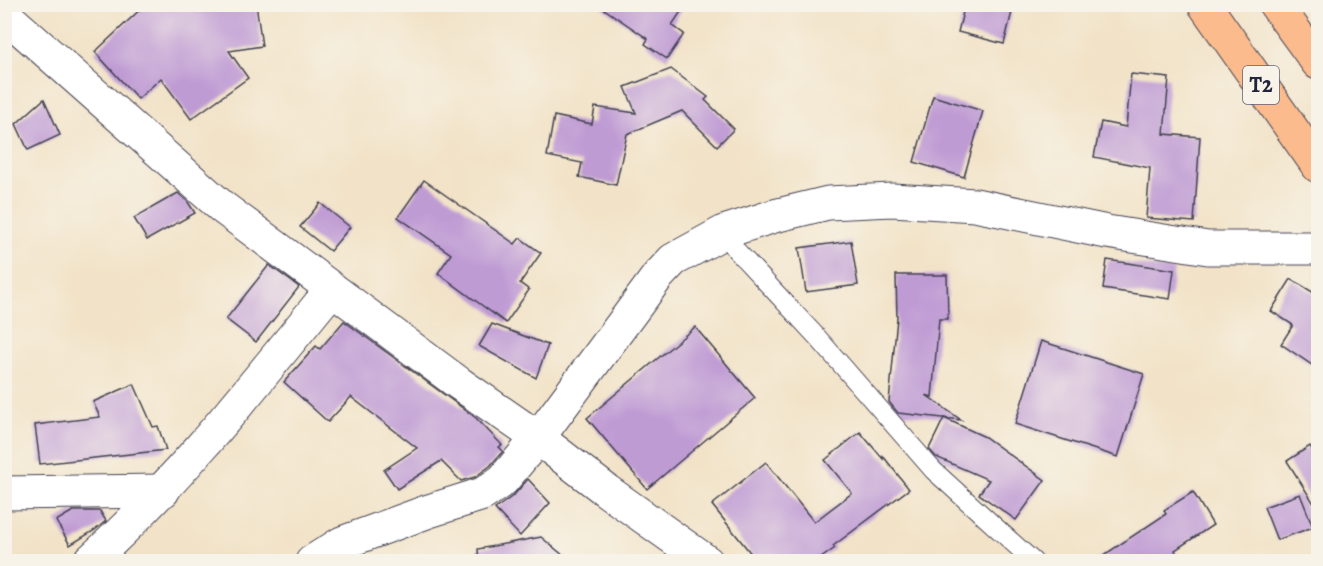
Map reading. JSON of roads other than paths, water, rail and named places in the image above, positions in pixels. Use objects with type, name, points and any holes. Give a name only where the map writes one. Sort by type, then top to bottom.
[{"type":"highway","name":"T2","points":[[1204,4],[1318,166]]},
{"type":"highway","name":"T2","points":[[1275,4],[1318,63]]},
{"type":"street","points":[[4,14],[222,207],[460,384],[707,561]]},
{"type":"street","points":[[312,561],[342,543],[483,494],[503,480],[538,438],[658,276],[681,255],[724,232],[774,216],[828,203],[892,200],[975,205],[1107,232],[1208,248],[1318,248]]},
{"type":"street","points":[[89,561],[163,490],[247,393],[332,289]]},
{"type":"street","points":[[4,493],[163,490]]},
{"type":"lane","points":[[724,232],[736,250],[818,338],[933,470],[1034,561]]}]
